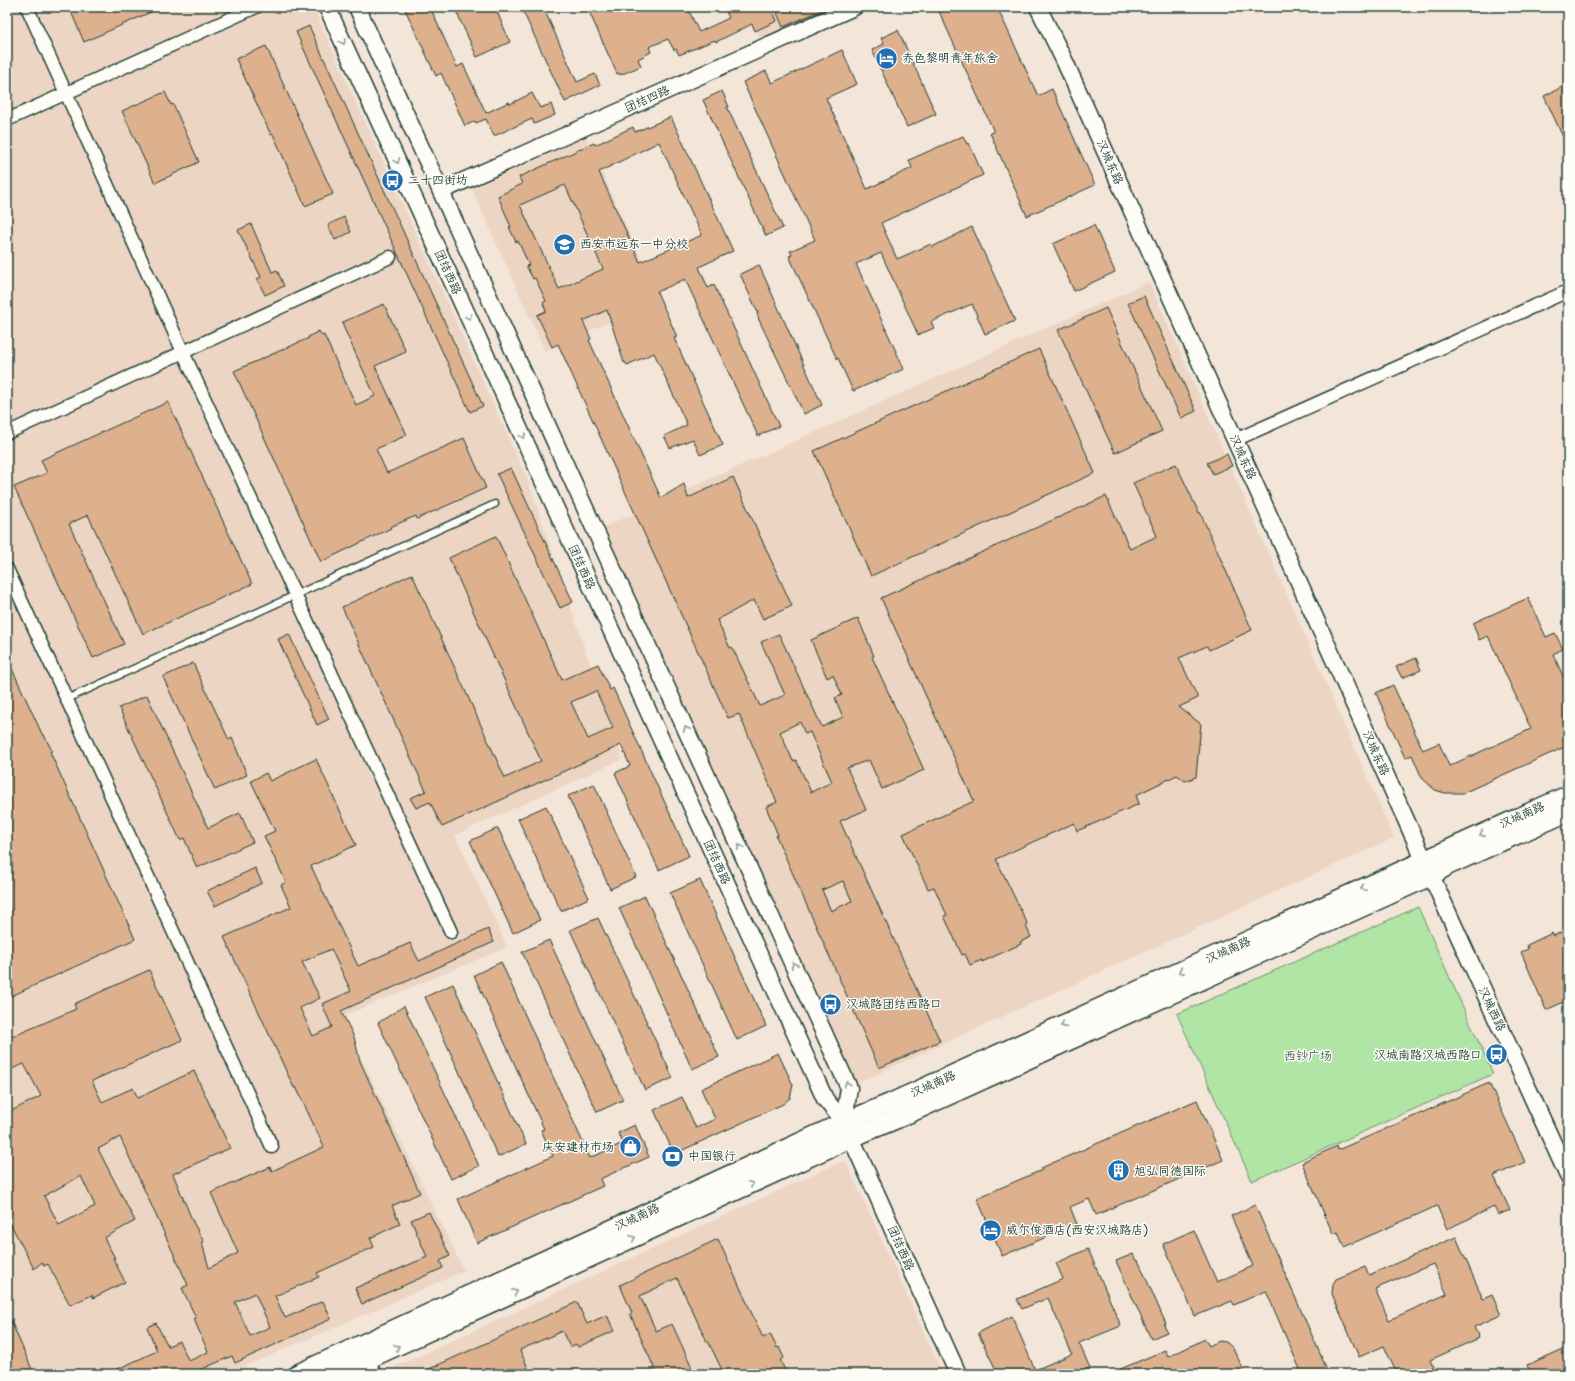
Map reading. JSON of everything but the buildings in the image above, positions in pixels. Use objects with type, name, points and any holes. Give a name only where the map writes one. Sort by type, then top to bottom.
[{"type":"main road","name":"汉城南路","points":[[336,1374],[847,1130],[890,1103],[1428,868],[1568,795]]},
{"type":"main road","name":"汉城南路","points":[[1428,868],[1447,866],[1568,812]]},
{"type":"main road","name":"汉城南路","points":[[298,1374],[368,1360]]},
{"type":"street","points":[[28,7],[183,352],[451,932]]},
{"type":"street","points":[[7,120],[256,7]]},
{"type":"street","name":"团结西路","points":[[327,7],[824,1099],[847,1130],[958,1374]]},
{"type":"street","points":[[357,7],[849,1088],[847,1130]]},
{"type":"street","name":"团结四路","points":[[441,191],[854,7]]},
{"type":"street","name":"汉城东路","points":[[1038,7],[1065,62],[1446,908]]},
{"type":"street","points":[[7,433],[390,257]]},
{"type":"street","points":[[1235,440],[1568,291]]},
{"type":"street","points":[[7,569],[272,1147]]},
{"type":"street","name":"汉城西路","points":[[1446,908],[1568,1176]]},
{"type":"lane","points":[[67,700],[495,504]]},
{"type":"shaded area","points":[[7,7],[313,7],[528,481],[622,759],[455,835],[507,947],[341,1017],[464,1271],[227,1374],[7,1374]]},
{"type":"shaded area","points":[[747,7],[837,7],[761,41]]},
{"type":"shaded area","name":"西安市远东一中分校","points":[[586,137],[659,299],[545,351],[472,189]]},
{"type":"shaded area","points":[[1149,282],[1394,838],[857,1083],[604,527]]},
{"type":"shaded area","points":[[845,1160],[943,1374],[380,1374]]},
{"type":"green space","name":"西钞广场","points":[[1418,907],[1493,1074],[1252,1181],[1177,1014]]},
{"type":"place","name":"赤色黎明青年旅舍","points":[[887,58]]},
{"type":"place","name":"二十四街坊","points":[[392,180]]},
{"type":"place","name":"西安市远东一中分校","points":[[565,244]]},
{"type":"place","name":"汉城路团结西路口","points":[[831,1004]]},
{"type":"place","name":"汉城南路汉城西路口","points":[[1497,1055]]},
{"type":"place","name":"庆安建材市场","points":[[630,1147]]},
{"type":"place","name":"中国银行","points":[[673,1156]]},
{"type":"place","name":"旭弘同德国际","points":[[1119,1171]]},
{"type":"place","name":"威尔俊酒店(西安汉城路店)","points":[[990,1230]]}]
